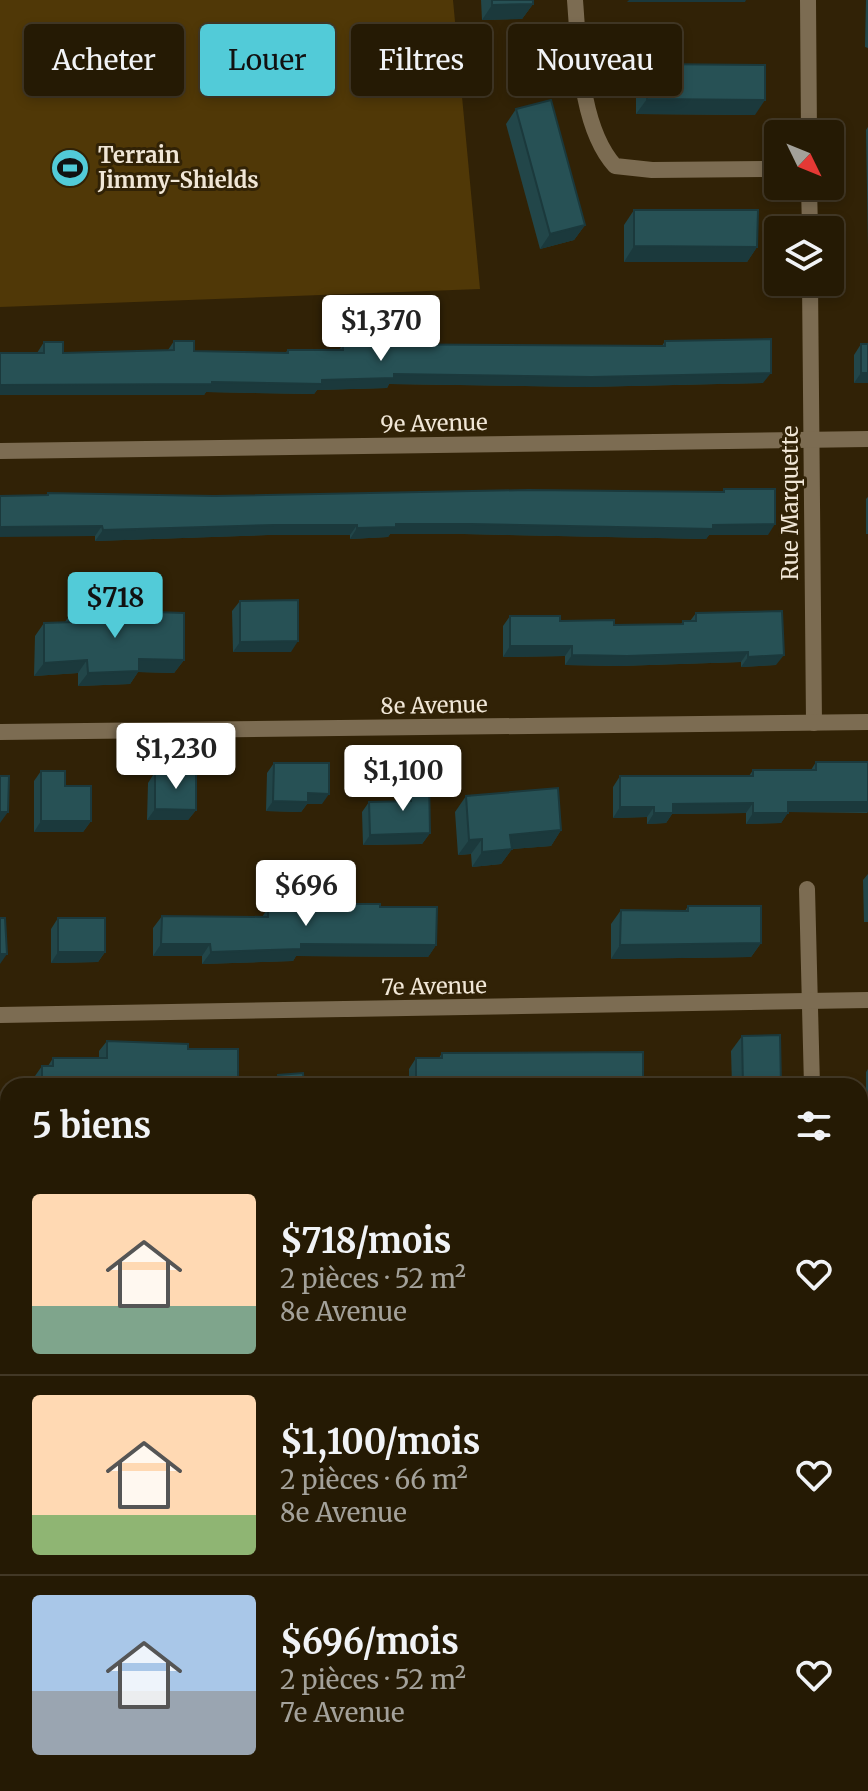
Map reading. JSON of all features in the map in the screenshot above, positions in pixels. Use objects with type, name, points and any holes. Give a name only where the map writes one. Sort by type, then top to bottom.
[{"type":"street","points":[[575,0],[589,117],[606,156],[615,166],[652,170],[764,169]]},
{"type":"street","points":[[808,0],[809,120]]},
{"type":"street","name":"Rue Marquette","points":[[810,296],[814,723]]},
{"type":"street","name":"9e Avenue","points":[[0,451],[868,439]]},
{"type":"street","name":"8e Avenue","points":[[0,732],[868,722]]},
{"type":"street","points":[[807,889],[812,1078]]},
{"type":"street","name":"7e Avenue","points":[[0,1015],[868,1000]]},
{"type":"shaded area","points":[[0,0],[453,0],[455,24],[351,24],[351,96],[462,96],[480,289],[0,307]]},
{"type":"building","points":[[492,0],[533,0],[533,4],[492,5]]},
{"type":"building","points":[[682,64],[765,65],[765,100],[647,99],[647,96],[682,96]]},
{"type":"building","points":[[551,100],[585,225],[550,234],[516,109]]},
{"type":"building","points":[[634,210],[758,210],[757,247],[634,246]]},
{"type":"building","points":[[771,339],[771,373],[592,377],[394,374],[394,378],[322,380],[322,384],[0,385],[0,353],[44,353],[44,342],[63,342],[63,353],[174,350],[174,341],[194,341],[194,351],[288,353],[288,350],[343,350],[343,344],[665,346],[665,341]]},
{"type":"building","points":[[861,344],[868,344],[868,373],[861,373]]},
{"type":"building","points":[[724,489],[775,489],[775,524],[713,525],[713,529],[470,524],[103,530],[102,526],[0,527],[0,496],[48,493],[214,496],[528,490],[724,492]]},
{"type":"building","points":[[298,600],[298,641],[240,642],[240,601]]},
{"type":"building","points":[[101,607],[102,620],[154,617],[154,612],[184,613],[184,660],[139,659],[139,671],[88,673],[87,660],[44,663],[44,623],[74,622],[74,608]]},
{"type":"building","points":[[782,611],[784,655],[748,657],[748,652],[572,655],[572,646],[510,646],[510,616],[560,616],[560,621],[614,620],[614,625],[683,624],[683,621],[696,621],[696,613]]},
{"type":"building","points":[[816,762],[868,762],[868,802],[788,802],[788,813],[753,813],[753,803],[673,804],[673,813],[654,813],[654,807],[620,807],[620,776],[753,776],[753,770],[816,770]]},
{"type":"building","points":[[274,763],[329,763],[329,794],[308,793],[308,802],[273,801]]},
{"type":"building","points":[[41,771],[65,771],[65,786],[91,786],[91,821],[41,821]]},
{"type":"building","points":[[155,772],[196,772],[196,810],[155,809]]},
{"type":"building","points":[[0,776],[9,776],[8,812],[0,812]]},
{"type":"building","points":[[410,778],[429,778],[430,833],[370,835],[369,802],[411,801]]},
{"type":"building","points":[[558,788],[561,830],[510,835],[512,849],[482,852],[482,839],[469,840],[466,796]]},
{"type":"building","points":[[310,904],[437,907],[436,945],[301,944],[301,949],[211,952],[210,944],[161,944],[162,916],[268,917],[268,908],[310,908]]},
{"type":"building","points":[[688,906],[761,906],[761,943],[620,945],[621,910],[688,911]]},
{"type":"building","points":[[0,918],[5,918],[7,954],[0,954]]},
{"type":"building","points":[[58,918],[105,918],[105,952],[58,952]]},
{"type":"building","points":[[780,1035],[781,1078],[743,1078],[742,1036]]},
{"type":"building","points":[[107,1041],[188,1044],[188,1049],[238,1049],[238,1078],[42,1078],[42,1066],[53,1066],[53,1058],[107,1058]]},
{"type":"building","points":[[643,1052],[643,1078],[416,1078],[416,1058],[442,1058],[442,1053]]},
{"type":"building","points":[[303,1073],[303,1078],[278,1078],[278,1075]]},
{"type":"place","name":"Terrain Jimmy-Shields","points":[[70,168]]}]
